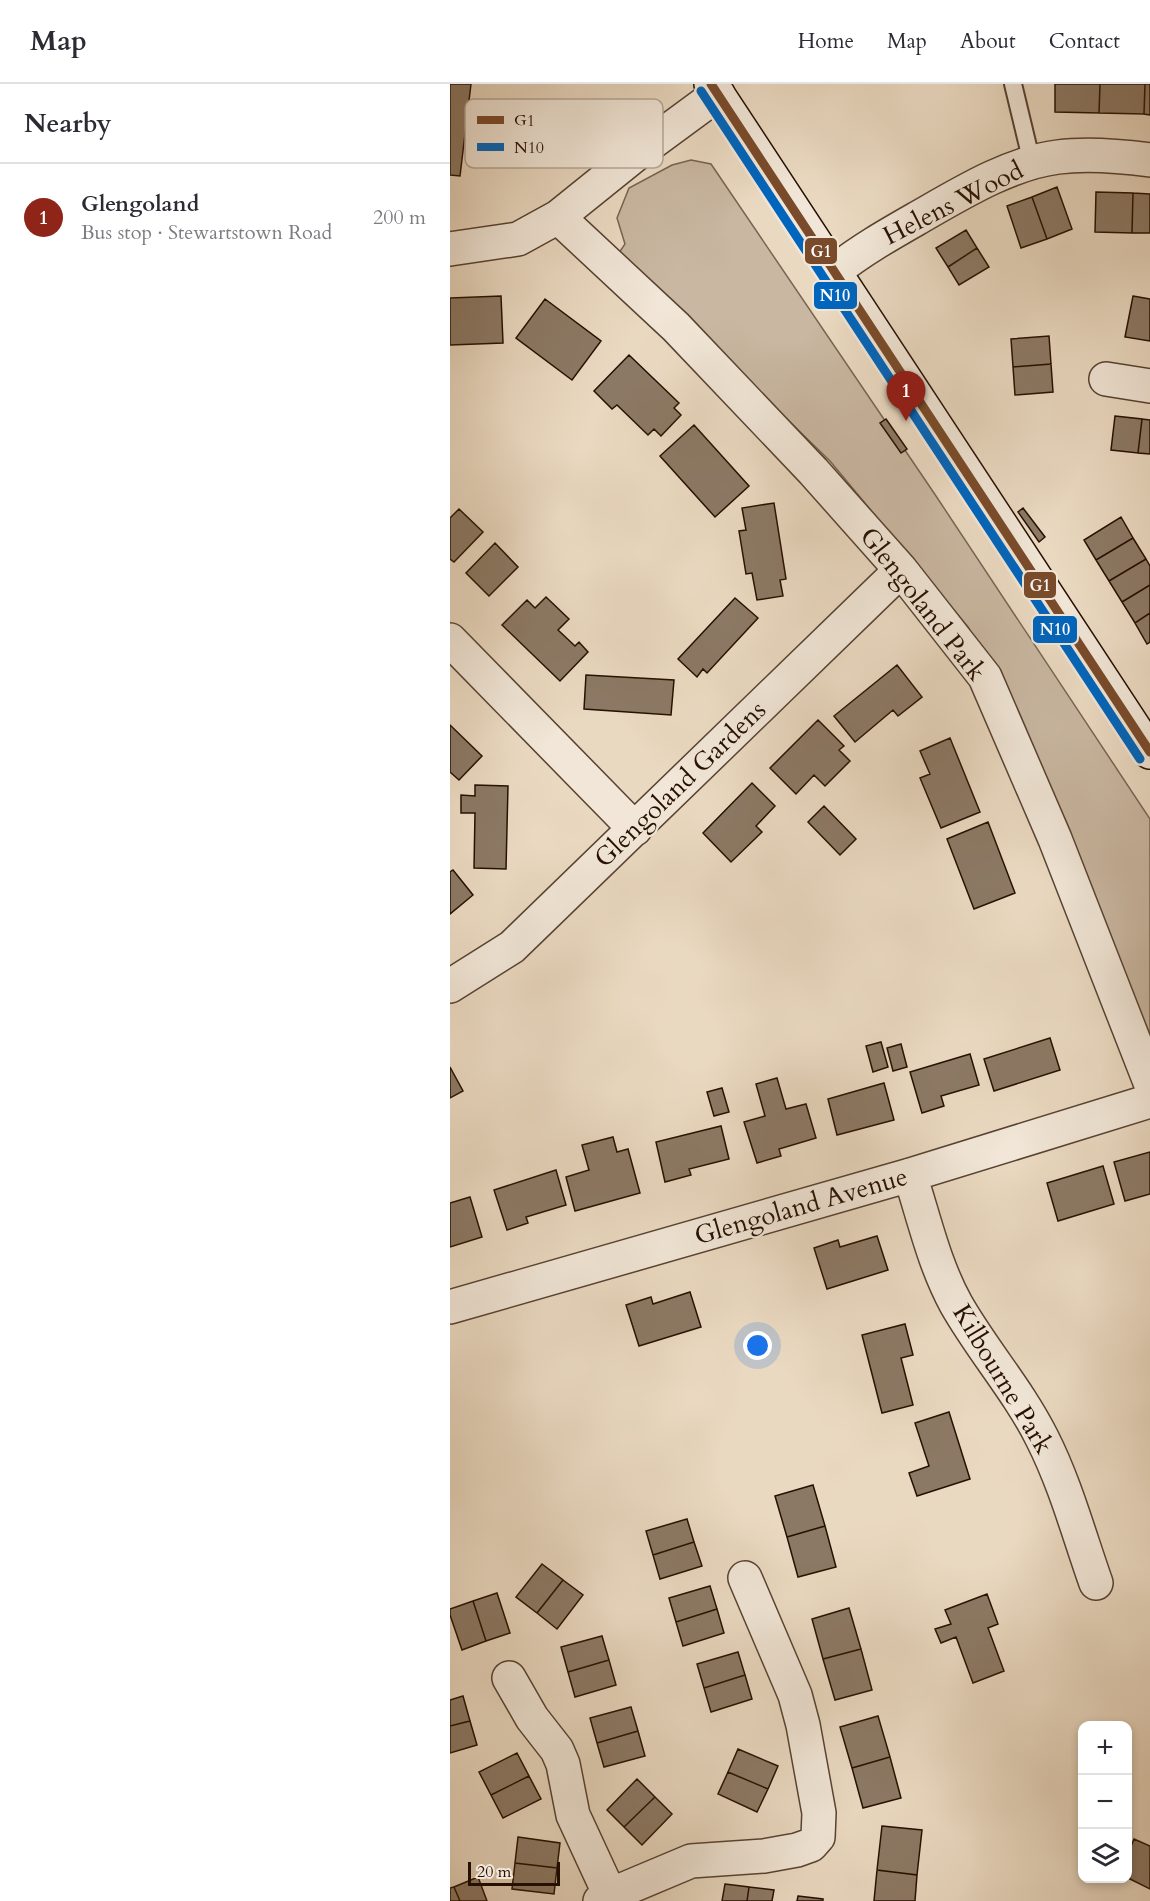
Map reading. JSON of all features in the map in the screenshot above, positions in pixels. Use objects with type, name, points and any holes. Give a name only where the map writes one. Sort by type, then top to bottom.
[{"type":"street","points":[[663,131],[714,89],[1150,752]]},
{"type":"street","name":"Helens Wood","points":[[835,271],[878,241],[941,204],[1032,163],[1058,157],[1091,156],[1150,160]]},
{"type":"street","points":[[450,249],[518,239],[558,217],[618,168]]},
{"type":"street","name":"Glengoland Park","points":[[558,217],[676,327],[813,471],[901,570],[985,677],[1055,839],[1150,1082]]},
{"type":"street","points":[[1106,380],[1150,386]]},
{"type":"street","name":"Glengoland Gardens","points":[[450,986],[512,947],[901,570]]},
{"type":"street","points":[[450,640],[635,829]]},
{"type":"street","name":"Glengoland Avenue","points":[[450,1307],[910,1175],[1150,1101]]},
{"type":"street","name":"Kilbourne Park","points":[[910,1175],[931,1241],[956,1303],[1029,1413],[1043,1440],[1095,1583]]},
{"type":"street","points":[[509,1678],[532,1718],[557,1750],[563,1764],[573,1815],[605,1898],[691,1861],[764,1856],[811,1845],[818,1837],[819,1813],[803,1725],[795,1695],[745,1578]]},
{"type":"lane","points":[[1013,84],[1032,163]]},
{"type":"shaded area","points":[[691,160],[711,164],[934,493],[1150,819],[1150,1036],[1018,715],[968,627],[830,461],[672,308],[619,253],[625,244],[617,218],[629,188],[672,165]]},
{"type":"building","points":[[450,84],[471,84],[469,99],[465,99],[465,134],[460,176],[450,175]]},
{"type":"building","points":[[1055,84],[1100,84],[1099,113],[1055,112]]},
{"type":"building","points":[[1100,84],[1145,84],[1144,114],[1099,113]]},
{"type":"building","points":[[1145,84],[1150,84],[1150,115],[1144,114]]},
{"type":"building","points":[[1057,187],[1072,229],[1047,239],[1032,197]]},
{"type":"building","points":[[1096,192],[1133,193],[1132,233],[1095,232]]},
{"type":"building","points":[[1133,193],[1150,194],[1150,233],[1132,233]]},
{"type":"building","points":[[1032,197],[1047,239],[1021,248],[1007,206]]},
{"type":"building","points":[[966,230],[977,248],[948,267],[936,248]]},
{"type":"building","points":[[977,248],[989,267],[959,285],[948,267]]},
{"type":"building","points":[[501,296],[503,343],[450,345],[450,298]]},
{"type":"building","points":[[1133,296],[1150,299],[1150,341],[1125,337]]},
{"type":"building","points":[[545,299],[601,341],[572,380],[516,338]]},
{"type":"building","points":[[1049,336],[1051,364],[1013,367],[1011,339]]},
{"type":"building","points":[[629,355],[679,403],[674,408],[681,415],[661,436],[654,429],[648,435],[617,405],[612,409],[594,391]]},
{"type":"building","points":[[1051,364],[1053,392],[1015,395],[1013,367]]},
{"type":"building","points":[[1115,416],[1142,419],[1138,453],[1111,450]]},
{"type":"building","points":[[886,419],[907,449],[901,453],[880,423]]},
{"type":"building","points":[[1142,419],[1150,420],[1150,454],[1138,453]]},
{"type":"building","points":[[694,425],[749,486],[715,517],[660,456]]},
{"type":"building","points":[[774,503],[786,579],[780,580],[783,596],[757,600],[752,573],[746,574],[739,531],[746,530],[742,508]]},
{"type":"building","points":[[1023,508],[1045,537],[1039,542],[1018,512]]},
{"type":"building","points":[[459,509],[483,532],[454,562],[450,559],[450,518]]},
{"type":"building","points":[[1121,517],[1133,538],[1096,560],[1084,540]]},
{"type":"building","points":[[1133,538],[1146,559],[1109,581],[1096,560]]},
{"type":"building","points":[[495,543],[518,567],[489,596],[466,573]]},
{"type":"building","points":[[1146,559],[1150,566],[1150,585],[1122,602],[1109,581]]},
{"type":"building","points":[[1150,585],[1150,613],[1135,623],[1122,602]]},
{"type":"building","points":[[546,597],[569,619],[558,630],[575,646],[579,642],[588,652],[560,681],[502,625],[527,600],[535,608]]},
{"type":"building","points":[[735,598],[758,618],[707,673],[703,669],[697,677],[678,659]]},
{"type":"building","points":[[1150,613],[1150,642],[1147,644],[1135,623]]},
{"type":"building","points":[[897,665],[922,697],[898,716],[893,710],[855,742],[834,716]]},
{"type":"building","points":[[586,675],[674,680],[671,715],[584,709]]},
{"type":"building","points":[[818,720],[844,746],[839,750],[850,761],[825,786],[814,775],[796,794],[770,768]]},
{"type":"building","points":[[450,725],[482,756],[459,780],[450,772]]},
{"type":"building","points":[[950,738],[980,812],[941,828],[920,778],[930,774],[920,751]]},
{"type":"building","points":[[752,783],[775,806],[756,826],[762,832],[731,862],[703,833]]},
{"type":"building","points":[[475,785],[508,786],[506,869],[474,868],[475,813],[461,813],[461,795],[475,796]]},
{"type":"building","points":[[824,806],[856,839],[840,855],[808,822]]},
{"type":"building","points":[[988,822],[1015,893],[974,909],[947,839]]},
{"type":"building","points":[[453,870],[473,895],[450,914],[450,872]]},
{"type":"building","points":[[1050,1038],[1060,1070],[994,1091],[984,1059]]},
{"type":"building","points":[[881,1042],[888,1067],[873,1072],[866,1046]]},
{"type":"building","points":[[901,1044],[907,1067],[893,1071],[887,1048]]},
{"type":"building","points":[[970,1054],[979,1085],[941,1096],[944,1106],[922,1113],[910,1072]]},
{"type":"building","points":[[450,1067],[463,1091],[450,1098]]},
{"type":"building","points":[[777,1078],[786,1109],[806,1104],[816,1138],[779,1149],[781,1156],[757,1163],[744,1122],[765,1116],[756,1084]]},
{"type":"building","points":[[884,1083],[894,1120],[837,1135],[828,1099]]},
{"type":"building","points":[[722,1088],[729,1112],[714,1116],[707,1092]]},
{"type":"building","points":[[721,1126],[729,1159],[689,1169],[691,1175],[665,1182],[656,1142]]},
{"type":"building","points":[[613,1137],[617,1152],[628,1149],[640,1193],[575,1211],[566,1177],[589,1170],[582,1145]]},
{"type":"building","points":[[1150,1152],[1150,1194],[1125,1201],[1114,1162]]},
{"type":"building","points":[[1103,1166],[1114,1204],[1058,1221],[1047,1183]]},
{"type":"building","points":[[556,1170],[566,1205],[526,1217],[528,1223],[507,1230],[494,1190]]},
{"type":"building","points":[[470,1197],[482,1237],[450,1247],[450,1203]]},
{"type":"building","points":[[877,1236],[888,1270],[827,1289],[814,1248],[838,1240],[840,1247]]},
{"type":"building","points":[[690,1292],[701,1327],[639,1346],[626,1305],[651,1297],[653,1304]]},
{"type":"building","points":[[905,1324],[913,1355],[901,1358],[913,1405],[882,1413],[862,1335]]},
{"type":"building","points":[[949,1412],[970,1479],[917,1496],[909,1473],[929,1466],[915,1423]]},
{"type":"building","points":[[813,1485],[825,1526],[787,1537],[775,1496]]},
{"type":"building","points":[[687,1519],[694,1542],[653,1555],[646,1531]]},
{"type":"building","points":[[825,1526],[836,1567],[798,1577],[787,1537]]},
{"type":"building","points":[[694,1542],[702,1566],[660,1579],[653,1555]]},
{"type":"building","points":[[542,1564],[563,1580],[537,1613],[516,1597]]},
{"type":"building","points":[[563,1580],[583,1595],[557,1629],[537,1613]]},
{"type":"building","points":[[710,1586],[717,1609],[676,1622],[669,1598]]},
{"type":"building","points":[[497,1593],[510,1633],[486,1641],[473,1601]]},
{"type":"building","points":[[987,1594],[998,1624],[988,1628],[1004,1671],[973,1683],[956,1637],[941,1643],[935,1629],[951,1624],[945,1610]]},
{"type":"building","points":[[473,1601],[486,1641],[462,1650],[450,1609]]},
{"type":"building","points":[[849,1608],[861,1649],[823,1659],[812,1619]]},
{"type":"building","points":[[717,1609],[724,1633],[683,1646],[676,1622]]},
{"type":"building","points":[[602,1636],[609,1660],[568,1672],[561,1647]]},
{"type":"building","points":[[861,1649],[872,1690],[835,1700],[823,1659]]},
{"type":"building","points":[[738,1652],[745,1675],[704,1688],[697,1664]]},
{"type":"building","points":[[609,1660],[616,1685],[575,1697],[568,1672]]},
{"type":"building","points":[[745,1675],[752,1699],[711,1712],[704,1688]]},
{"type":"building","points":[[463,1696],[470,1721],[450,1726],[450,1700]]},
{"type":"building","points":[[631,1707],[638,1731],[597,1743],[590,1718]]},
{"type":"building","points":[[878,1716],[890,1757],[852,1768],[840,1727]]},
{"type":"building","points":[[470,1721],[477,1745],[450,1753],[450,1726]]},
{"type":"building","points":[[638,1731],[645,1756],[604,1767],[597,1743]]},
{"type":"building","points":[[738,1749],[778,1766],[768,1789],[728,1772]]},
{"type":"building","points":[[517,1753],[529,1776],[491,1795],[479,1772]]},
{"type":"building","points":[[890,1757],[901,1798],[863,1808],[852,1768]]},
{"type":"building","points":[[728,1772],[768,1789],[757,1812],[718,1794]]},
{"type":"building","points":[[529,1776],[541,1799],[503,1818],[491,1795]]},
{"type":"building","points":[[637,1779],[655,1797],[624,1827],[607,1810]]},
{"type":"building","points":[[655,1797],[672,1814],[642,1845],[624,1827]]},
{"type":"building","points":[[882,1826],[922,1830],[917,1875],[877,1870]]},
{"type":"building","points":[[518,1837],[560,1843],[557,1868],[515,1863]]},
{"type":"building","points":[[1134,1839],[1150,1846],[1150,1889],[1132,1880]]},
{"type":"building","points":[[515,1863],[557,1868],[554,1894],[512,1889]]},
{"type":"building","points":[[877,1870],[917,1875],[915,1901],[874,1901]]},
{"type":"building","points":[[478,1877],[487,1901],[460,1901],[454,1887]]},
{"type":"building","points":[[725,1884],[749,1887],[747,1901],[722,1901]]},
{"type":"building","points":[[454,1887],[460,1901],[450,1901],[450,1888]]},
{"type":"building","points":[[749,1887],[774,1890],[772,1901],[747,1901]]},
{"type":"building","points":[[798,1896],[823,1899],[823,1901],[797,1901]]},
{"type":"transit line","name":"G1","points":[[711,84],[1150,752]]},
{"type":"transit line","name":"N10","points":[[701,91],[1140,759]]},
{"type":"place","name":"Glengoland","points":[[906,421]]}]
